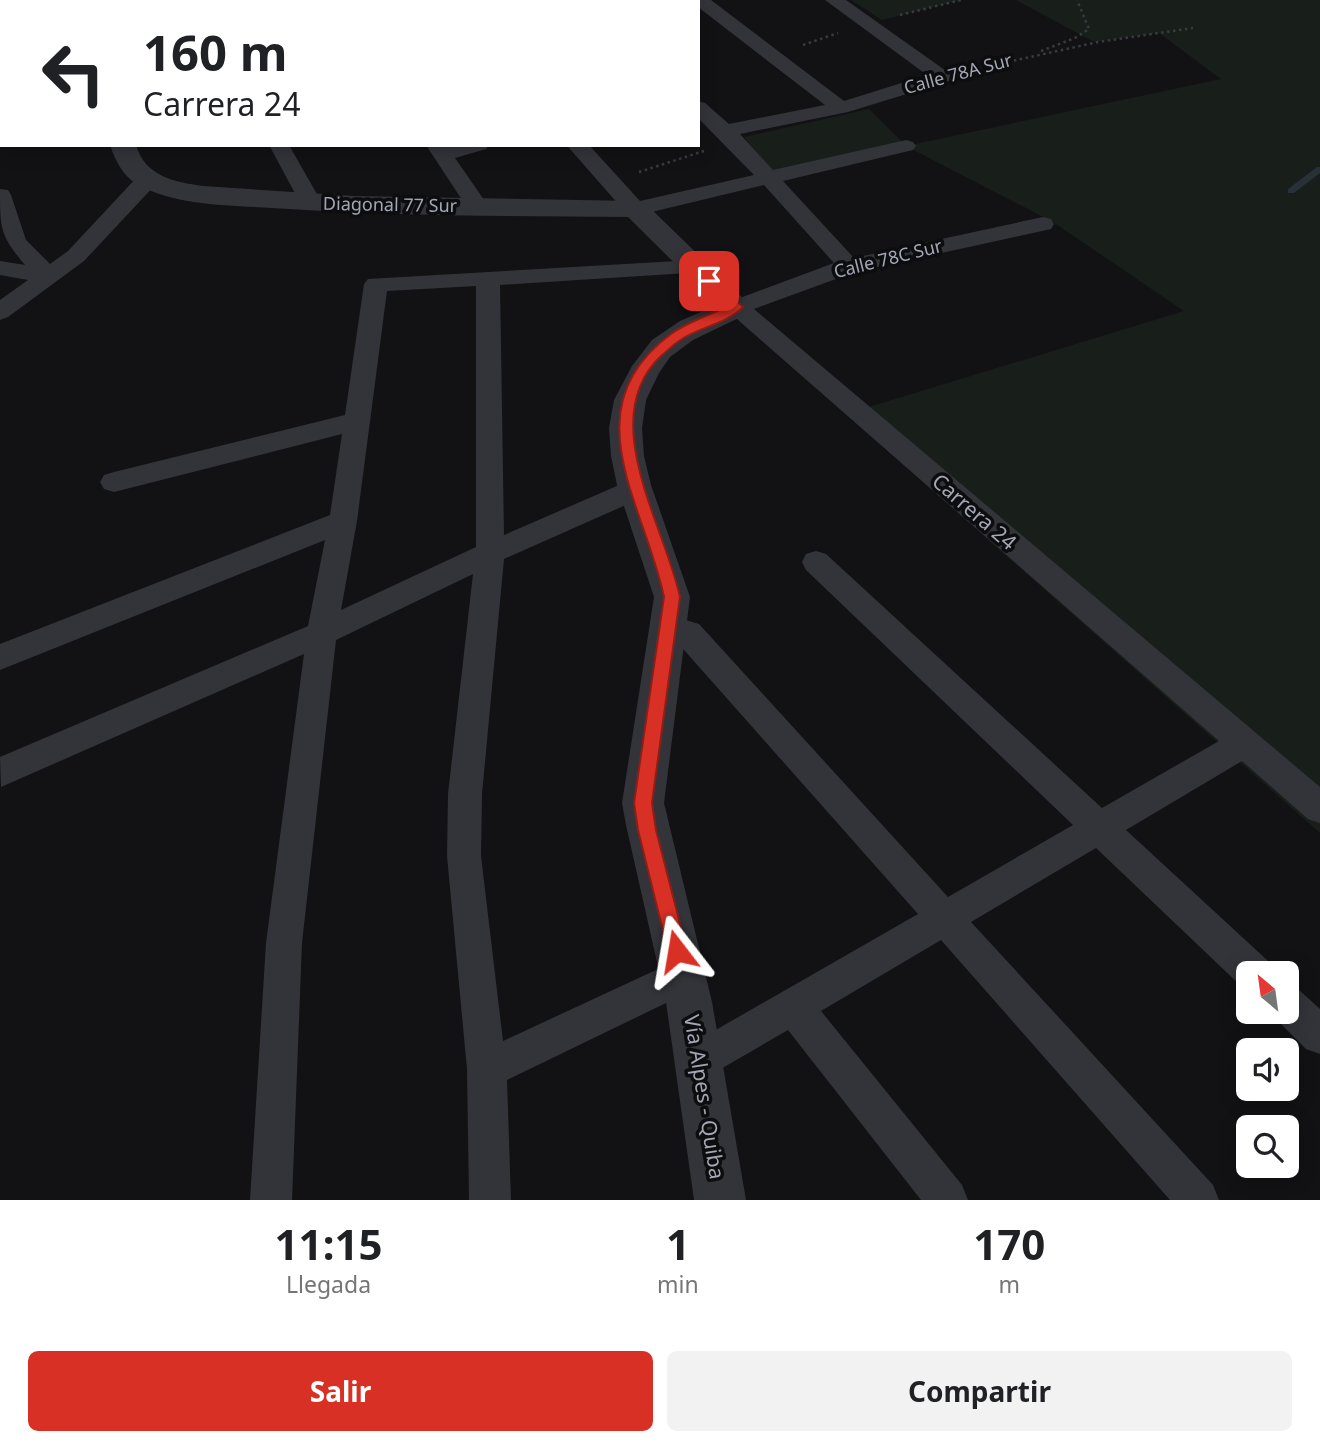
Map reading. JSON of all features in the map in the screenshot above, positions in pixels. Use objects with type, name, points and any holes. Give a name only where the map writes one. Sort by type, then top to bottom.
[{"type":"street","points":[[700,0],[841,108]]},
{"type":"street","points":[[834,0],[942,77]]},
{"type":"street","name":"Calle 78A Sur","points":[[730,136],[841,108],[942,77]]},
{"type":"street","points":[[700,109],[730,136],[849,266]]},
{"type":"street","points":[[579,147],[635,209],[906,146]]},
{"type":"street","points":[[0,312],[75,256],[148,179],[130,164],[123,147]]},
{"type":"street","points":[[280,147],[312,203]]},
{"type":"street","points":[[463,147],[439,150],[478,206]]},
{"type":"street","name":"Diagonal 77 Sur","points":[[148,179],[198,193],[312,203],[635,209]]},
{"type":"street","points":[[0,195],[15,242],[49,277]]},
{"type":"street","name":"Carrera 24","points":[[635,209],[737,307],[1320,808]]},
{"type":"street","name":"Calle 78C Sur","points":[[737,307],[849,266],[1043,224]]},
{"type":"street","points":[[271,1200],[284,943],[322,633],[344,522],[376,284],[695,267]]},
{"type":"street","points":[[0,268],[49,277]]},
{"type":"street","points":[[488,277],[490,553],[465,794],[464,856],[487,1069],[490,1200]]},
{"type":"street","name":"Vía Alpes - Quiba","points":[[720,1200],[700,1060],[684,975],[647,830],[643,803],[672,597],[667,574],[636,489],[627,454],[625,424],[629,400],[636,383],[654,355],[678,335],[737,307]]},
{"type":"street","points":[[114,482],[357,421]]},
{"type":"street","points":[[1,772],[322,633],[490,553],[636,489]]},
{"type":"street","points":[[0,657],[344,522]]},
{"type":"street","points":[[816,562],[1241,961]]},
{"type":"street","points":[[668,627],[688,633],[1198,1200]]},
{"type":"street","points":[[700,1060],[1244,743]]},
{"type":"street","points":[[487,1069],[684,975]]},
{"type":"street","points":[[794,1007],[947,1200]]},
{"type":"street","points":[[1299,1015],[1320,1035]]},
{"type":"path","points":[[1027,56],[1075,38],[1089,29],[1077,0]]},
{"type":"path","name":"Calle 78A Sur","points":[[942,77],[1027,56],[1194,28]]},
{"type":"path","points":[[610,181],[730,136]]},
{"type":"shaded area","points":[[851,0],[961,0],[882,20]]},
{"type":"shaded area","points":[[1016,0],[1320,0],[1320,833],[846,414],[1184,311],[1053,222],[906,146],[1221,79],[1159,33],[1094,42]]},
{"type":"shaded area","points":[[869,109],[906,146],[776,175],[744,137]]},
{"type":"waterway","points":[[1291,191],[1320,169]]},
{"type":"route","points":[[677,951],[647,830],[643,803],[672,597],[667,574],[636,489],[627,454],[625,424],[629,400],[636,383],[654,355],[678,335],[737,307],[709,281]]}]
